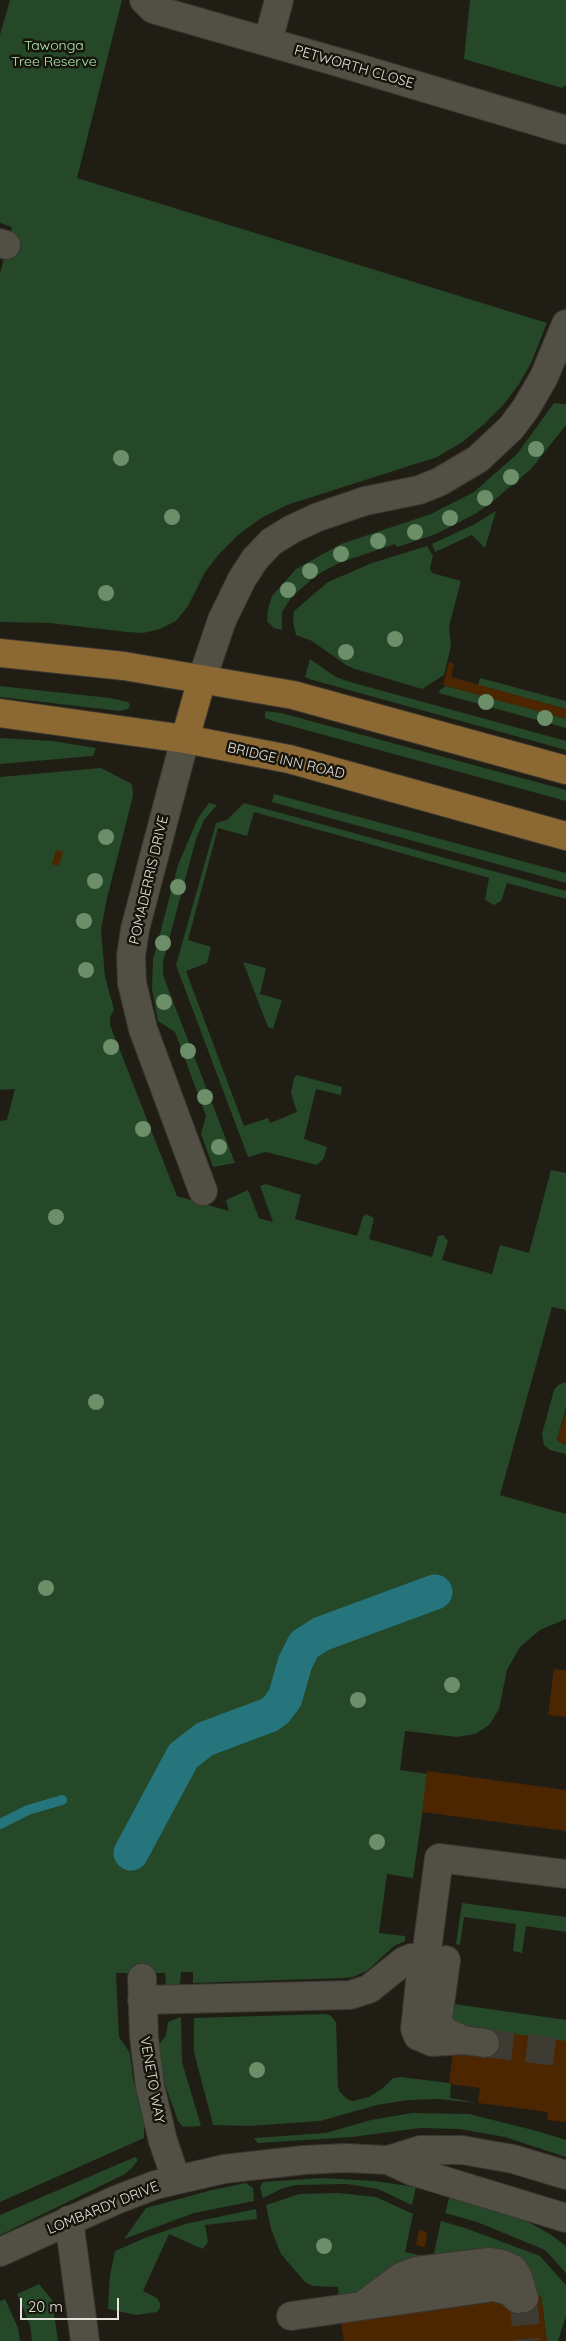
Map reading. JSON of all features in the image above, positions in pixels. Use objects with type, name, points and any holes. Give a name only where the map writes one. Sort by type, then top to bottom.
[{"type":"main road","points":[[0,653],[118,665],[292,695],[566,770]]},
{"type":"main road","points":[[185,739],[202,679]]},
{"type":"main road","name":"BRIDGE INN ROAD","points":[[0,712],[185,739],[289,759],[566,836]]},
{"type":"street","name":"PETWORTH CLOSE","points":[[144,0],[153,9],[268,41],[566,130]]},
{"type":"street","points":[[268,41],[279,0]]},
{"type":"street","points":[[202,679],[222,620],[242,579],[255,559],[271,542],[292,529],[318,517],[365,502],[419,490],[439,482],[460,472],[478,459],[511,428],[555,380],[566,324]]},
{"type":"street","name":"POMADERRIS DRIVE","points":[[185,739],[135,929],[131,956],[132,983],[143,1029],[203,1191]]},
{"type":"street","points":[[474,2041],[432,2042],[418,2036],[415,2029],[420,1982],[436,1958],[439,1858],[566,1874]]},
{"type":"street","name":"VENETO WAY","points":[[176,2179],[163,2141],[150,2086],[144,2037],[142,1989],[350,1995],[369,1989],[404,1961],[411,1958],[436,1958]]},
{"type":"street","name":"LOMBARDY DRIVE","points":[[0,2252],[116,2200],[176,2179],[254,2164],[345,2158],[388,2160],[420,2150],[462,2150],[513,2159],[566,2175]]},
{"type":"street","name":"LOMBARDY DRIVE","points":[[388,2160],[412,2171],[566,2218]]},
{"type":"street","points":[[69,2220],[85,2341]]},
{"type":"street","points":[[290,2316],[361,2307],[401,2277],[416,2271],[490,2262],[502,2264],[513,2269],[518,2277],[521,2298]]},
{"type":"green space","name":"Tawonga Tree Reserve","points":[[10,0],[122,0],[77,178],[547,323],[531,363],[519,384],[504,404],[461,443],[437,457],[287,505],[263,517],[239,534],[220,553],[205,572],[188,606],[176,621],[160,629],[143,633],[50,623],[0,622],[0,274],[12,227],[0,223],[0,35]]},
{"type":"green space","points":[[470,0],[566,0],[566,85],[562,88],[464,59]]},
{"type":"green space","points":[[554,403],[566,404],[566,425],[531,469],[491,503],[475,514],[436,534],[397,547],[395,544],[339,563],[315,576],[291,598],[282,612],[282,630],[274,628],[267,621],[272,596],[296,569],[341,544],[431,514],[474,492],[517,454]]},
{"type":"green space","points":[[496,511],[485,548],[472,535],[435,552],[432,544],[475,524]]},
{"type":"green space","points":[[427,546],[433,556],[430,568],[432,573],[461,581],[449,626],[451,646],[444,675],[422,689],[355,669],[346,665],[312,641],[296,635],[293,622],[294,611],[328,582],[372,563]]},
{"type":"green space","points":[[310,659],[336,677],[350,682],[566,741],[566,750],[309,679],[305,677]]},
{"type":"green space","points":[[480,678],[566,701],[566,709],[478,685]]},
{"type":"green space","points":[[0,686],[110,698],[128,702],[130,705],[128,709],[120,711],[0,697]]},
{"type":"green space","points":[[446,686],[566,718],[566,728],[439,693]]},
{"type":"green space","points":[[265,711],[281,713],[566,790],[566,801],[273,721],[265,718]]},
{"type":"green space","points":[[0,738],[52,741],[96,748],[93,756],[0,764]]},
{"type":"green space","points":[[101,768],[132,784],[133,796],[107,898],[101,930],[105,977],[114,1009],[110,1018],[110,1025],[177,1196],[229,1211],[226,1200],[248,1190],[259,1218],[273,1222],[260,1186],[266,1184],[301,1195],[295,1219],[357,1236],[363,1217],[366,1214],[374,1218],[369,1239],[432,1257],[438,1236],[443,1235],[448,1241],[442,1260],[492,1274],[500,1245],[529,1253],[551,1170],[566,1173],[566,1310],[552,1307],[500,1495],[566,1514],[566,1619],[540,1630],[520,1647],[507,1670],[499,1709],[490,1724],[483,1729],[475,1734],[457,1737],[405,1731],[400,1770],[428,1774],[413,1878],[387,1874],[379,1933],[405,1936],[405,1941],[394,1946],[367,1971],[353,1977],[344,1978],[193,1983],[193,1972],[181,1972],[180,1984],[166,1987],[165,1973],[116,1973],[119,2037],[130,2053],[133,2078],[144,2123],[144,2138],[0,2202],[0,1121],[7,1120],[15,1089],[0,1090],[0,777]]},
{"type":"green space","points":[[274,794],[566,873],[566,883],[272,802]]},
{"type":"green space","points":[[209,803],[217,805],[204,820],[196,839],[163,962],[163,975],[235,1163],[213,1167],[201,1134],[206,1116],[175,1032],[158,1021],[152,989],[153,960],[178,865],[198,818]]},
{"type":"green space","points":[[244,803],[566,891],[566,899],[507,883],[501,901],[494,905],[485,900],[489,878],[366,843],[254,812],[247,836],[218,828],[188,940],[211,947],[207,963],[186,971],[244,1126],[268,1118],[270,1123],[297,1112],[291,1093],[294,1078],[297,1075],[342,1087],[341,1095],[316,1089],[304,1139],[327,1147],[324,1158],[317,1165],[266,1152],[248,1157],[176,965],[216,823],[227,820]]},
{"type":"green space","points":[[243,962],[266,968],[260,994],[282,1000],[273,1029],[268,1027]]},
{"type":"green space","points":[[566,1382],[566,1408],[557,1440],[566,1445],[566,1454],[550,1450],[544,1445],[542,1434],[554,1390],[558,1385]]},
{"type":"green space","points":[[462,1903],[566,1917],[566,1932],[526,1926],[522,1953],[513,1951],[516,1924],[464,1917],[460,1945],[456,1944]]},
{"type":"green space","points":[[456,1977],[458,1977],[454,2004],[566,2020],[566,2044],[451,2024]]},
{"type":"green space","points":[[330,2015],[336,2022],[338,2085],[339,2091],[347,2099],[353,2101],[369,2097],[383,2088],[393,2078],[401,2077],[449,2083],[451,2085],[450,2098],[478,2103],[438,2099],[408,2100],[377,2105],[320,2121],[249,2126],[213,2125],[194,2052],[194,2018]]},
{"type":"green space","points":[[181,2017],[182,2062],[201,2126],[183,2127],[178,2121],[162,2076],[158,2046],[166,2035],[168,2022]]},
{"type":"green space","points":[[412,2113],[469,2114],[537,2131],[566,2140],[566,2157],[505,2137],[459,2129],[420,2128],[352,2137],[258,2143],[254,2138],[326,2133],[371,2120]]},
{"type":"green space","points":[[135,2157],[138,2160],[123,2175],[0,2235],[0,2215]]},
{"type":"green space","points":[[322,2178],[374,2181],[416,2187],[412,2205],[378,2189],[347,2184],[296,2185],[283,2188],[263,2198],[260,2187],[263,2182]]},
{"type":"green space","points":[[246,2183],[253,2188],[254,2201],[194,2213],[124,2239],[146,2208]]},
{"type":"green space","points":[[338,2193],[376,2197],[413,2214],[405,2252],[433,2258],[441,2221],[540,2256],[566,2285],[566,2316],[558,2341],[547,2341],[541,2296],[362,2293],[339,2300],[338,2287],[313,2286],[305,2282],[281,2254],[271,2229],[266,2205],[299,2194]]},
{"type":"green space","points":[[450,2195],[521,2218],[550,2234],[566,2246],[566,2273],[545,2250],[477,2222],[445,2213]]},
{"type":"green space","points":[[256,2209],[257,2219],[205,2225],[208,2242],[203,2249],[169,2234],[143,2291],[157,2298],[160,2308],[157,2312],[136,2315],[108,2309],[110,2275],[115,2251],[185,2224]]},
{"type":"green space","points":[[39,2284],[52,2300],[58,2341],[32,2341],[30,2325],[17,2294]]},
{"type":"green space","points":[[5,2299],[18,2328],[20,2341],[0,2341],[0,2301]]},
{"type":"building","points":[[449,662],[454,664],[451,677],[566,709],[566,719],[443,685]]},
{"type":"building","points":[[56,850],[63,852],[59,866],[52,864]]},
{"type":"building","points":[[566,1410],[566,1445],[557,1441]]},
{"type":"building","points":[[554,1669],[566,1670],[566,1717],[548,1715]]},
{"type":"building","points":[[427,1771],[566,1790],[566,1831],[422,1812]]},
{"type":"building","points":[[487,2030],[566,2041],[566,2122],[547,2120],[548,2112],[478,2103],[480,2088],[449,2084],[453,2052]]},
{"type":"building","points":[[419,2230],[427,2232],[425,2247],[416,2245]]},
{"type":"building","points":[[541,2296],[547,2341],[344,2341],[341,2322]]},
{"type":"waterway","points":[[131,1853],[183,1756],[205,1739],[269,1715],[276,1710],[285,1698],[295,1663],[304,1645],[321,1634],[435,1592]]},
{"type":"waterway","points":[[0,1824],[28,1810],[62,1800]]},
{"type":"tunnel","points":[[485,2043],[566,2053]]},
{"type":"tunnel","points":[[518,2299],[524,2307],[527,2341]]}]
